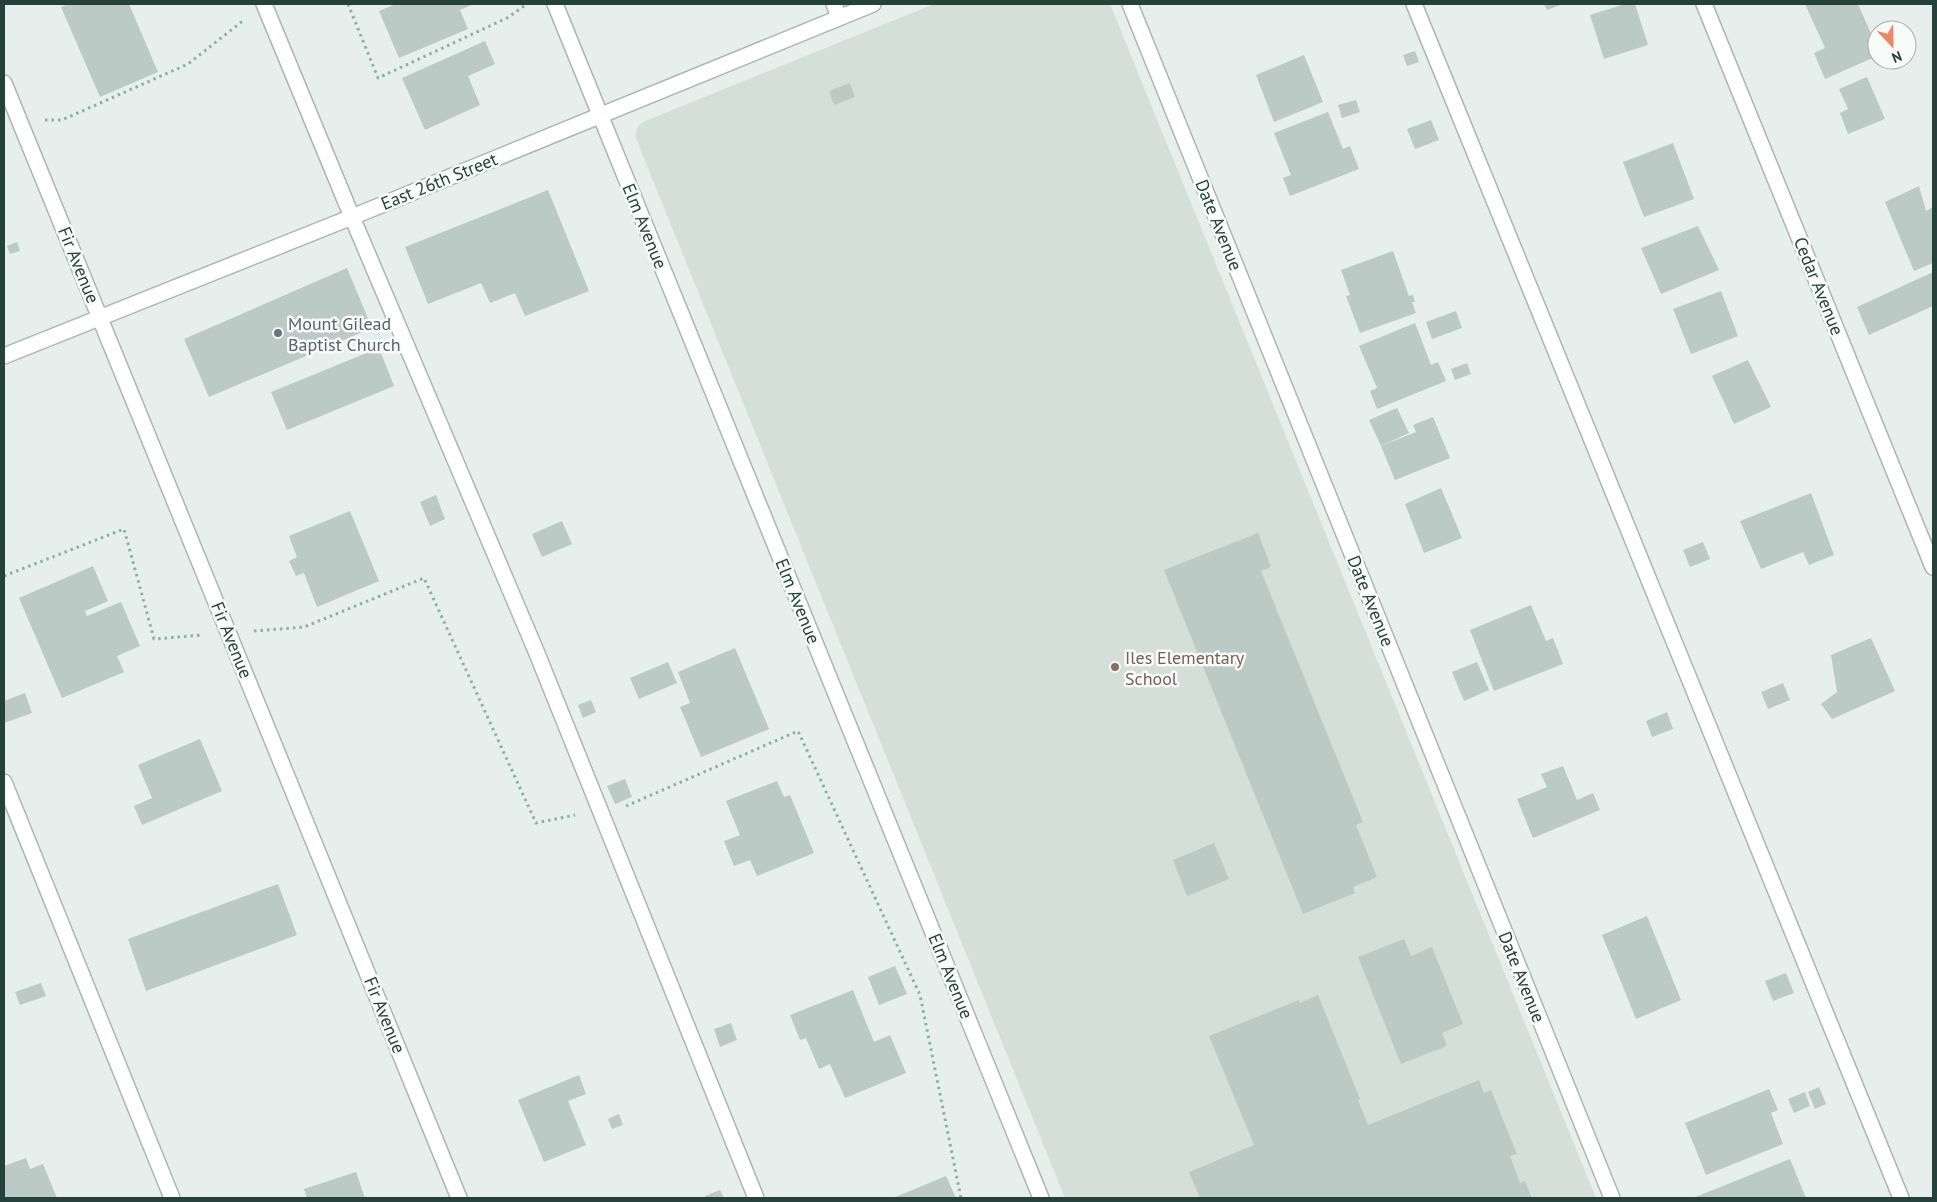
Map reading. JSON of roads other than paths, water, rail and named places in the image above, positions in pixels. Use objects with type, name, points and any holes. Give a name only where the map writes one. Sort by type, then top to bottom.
[{"type":"street","points":[[264,4],[536,652],[756,1198]]},
{"type":"street","name":"Elm Avenue","points":[[555,4],[1041,1198]]},
{"type":"street","name":"East 26th Street","points":[[4,356],[352,217],[600,114],[837,10],[873,4]]},
{"type":"street","name":"Date Avenue","points":[[1130,4],[1612,1198]]},
{"type":"street","points":[[1414,4],[1901,1198]]},
{"type":"street","name":"Cedar Avenue","points":[[1704,4],[1933,567]]},
{"type":"street","name":"Fir Avenue","points":[[4,83],[459,1198]]},
{"type":"street","points":[[4,782],[172,1198]]},
{"type":"place","name":"Mount Gilead Baptist Church","points":[[278,333]]},
{"type":"place","name":"Iles Elementary School","points":[[1115,667]]}]
